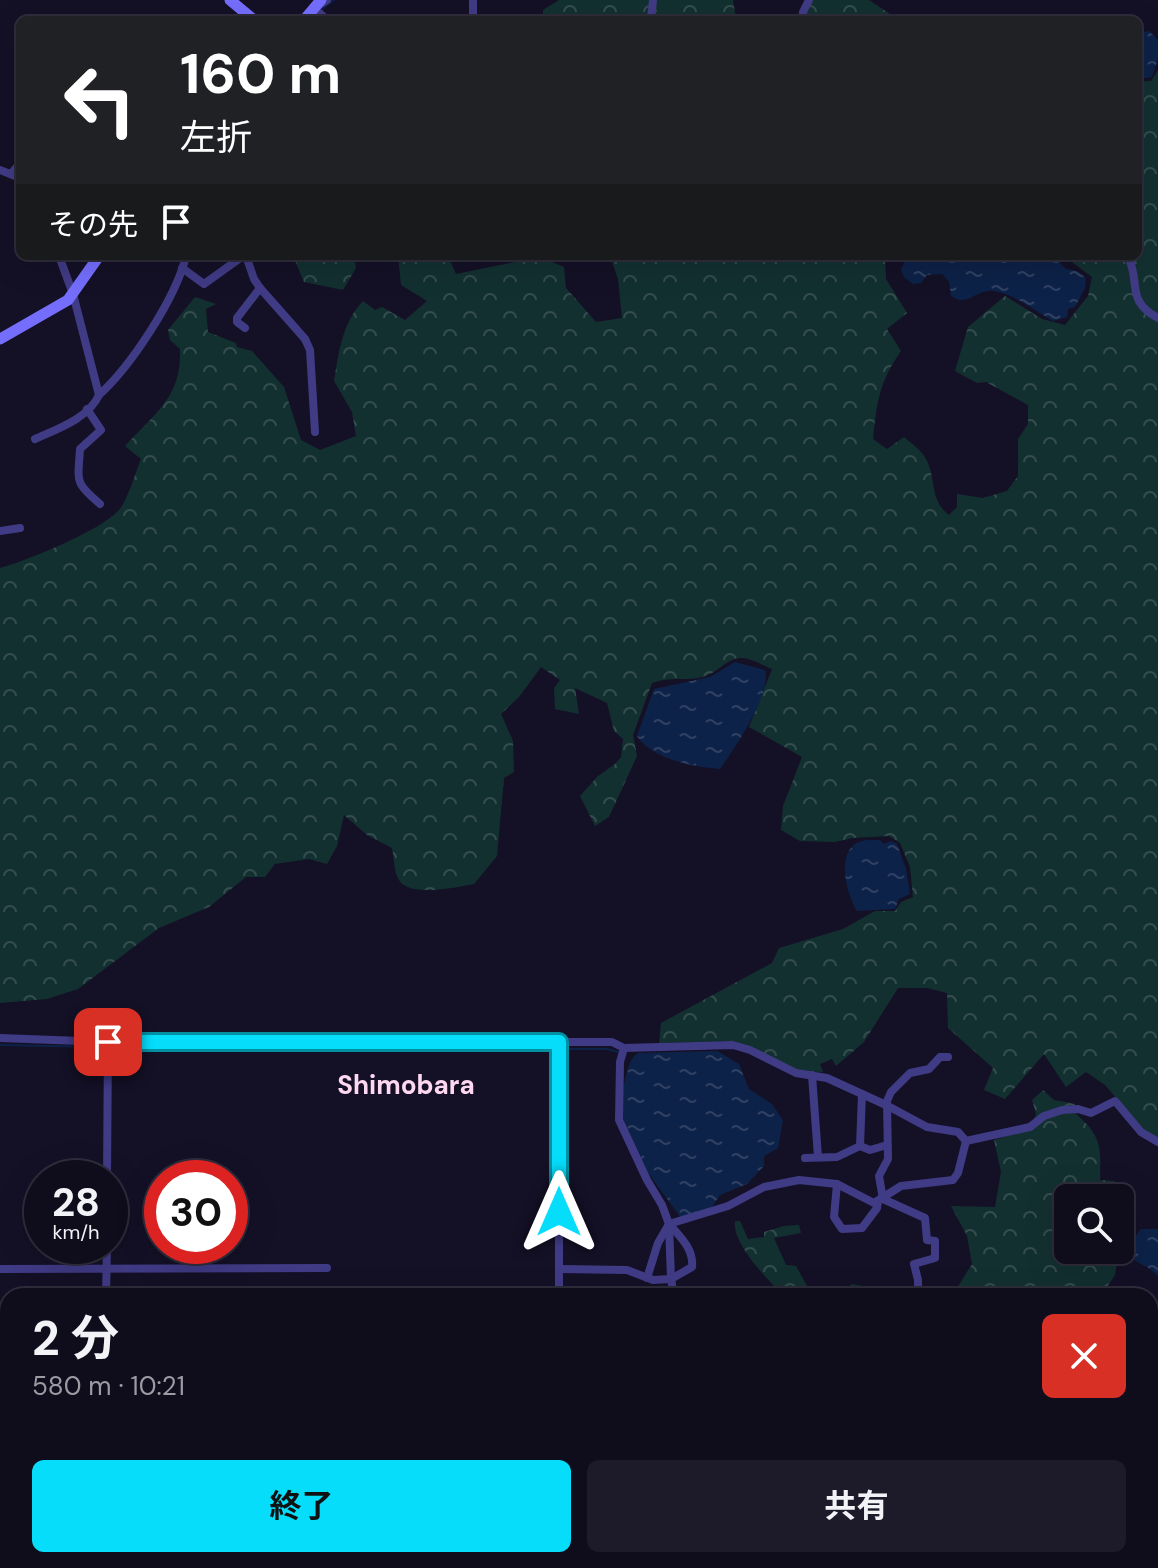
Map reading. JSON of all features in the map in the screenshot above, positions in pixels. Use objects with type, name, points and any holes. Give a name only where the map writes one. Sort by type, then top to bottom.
[{"type":"main road","points":[[230,0],[249,16]]},
{"type":"main road","points":[[0,339],[61,304],[73,294],[96,260]]},
{"type":"street","points":[[317,8],[327,0]]},
{"type":"street","points":[[0,170],[16,176]]},
{"type":"street","points":[[60,260],[73,294],[99,395]]},
{"type":"street","points":[[35,439],[94,405],[99,395],[115,380],[136,354],[159,316],[185,260]]},
{"type":"street","points":[[182,268],[204,284],[238,260]]},
{"type":"street","points":[[246,260],[260,288],[305,339],[310,350],[315,432]]},
{"type":"street","points":[[1129,260],[1137,301],[1145,311],[1158,318]]},
{"type":"street","points":[[245,328],[237,322],[237,318],[260,288]]},
{"type":"street","points":[[87,409],[101,430],[80,449],[78,482],[100,504]]},
{"type":"street","points":[[0,531],[20,528]]},
{"type":"street","points":[[0,1038],[108,1042],[612,1042],[624,1048],[733,1045],[796,1073],[827,1078],[927,1127],[958,1132],[966,1141]]},
{"type":"street","points":[[107,1160],[108,1042]]},
{"type":"street","points":[[559,1042],[559,1288]]},
{"type":"street","points":[[624,1048],[620,1062],[619,1120],[669,1224],[673,1288]]},
{"type":"street","points":[[837,1184],[834,1217],[842,1229],[862,1228],[881,1200],[879,1176],[888,1159],[886,1105],[891,1092],[910,1073],[929,1069],[940,1057],[948,1057]]},
{"type":"street","points":[[812,1075],[818,1157]]},
{"type":"street","points":[[860,1146],[862,1094]]},
{"type":"street","points":[[966,1141],[1030,1127],[1044,1116],[1062,1110],[1078,1109],[1091,1113],[1115,1101],[1141,1132],[1158,1142]]},
{"type":"street","points":[[647,1278],[662,1233],[669,1224],[728,1206],[780,1182],[812,1180],[837,1184],[874,1203],[901,1186],[953,1180],[958,1173],[966,1141]]},
{"type":"street","points":[[805,1158],[837,1157],[860,1146],[870,1150],[887,1145]]},
{"type":"street","points":[[881,1200],[925,1218],[927,1240],[935,1241],[935,1258],[914,1264],[918,1288]]},
{"type":"street","points":[[559,1269],[627,1270],[647,1278],[671,1279],[692,1267],[693,1260],[684,1241],[669,1224]]},
{"type":"street","points":[[106,1264],[106,1288]]},
{"type":"street","points":[[0,1269],[327,1268]]},
{"type":"green space","points":[[559,0],[733,0],[735,16],[543,16],[543,10]]},
{"type":"green space","points":[[812,0],[869,0],[893,16],[806,16]]},
{"type":"green space","points":[[1158,70],[1158,1137],[1147,1134],[1105,1085],[1086,1072],[1066,1087],[1044,1054],[1005,1099],[984,1090],[993,1068],[948,1028],[947,993],[927,988],[898,988],[864,1042],[836,1066],[832,1059],[820,1064],[823,1072],[799,1071],[735,1041],[659,1043],[661,1023],[772,963],[779,948],[843,929],[875,911],[895,911],[901,902],[913,897],[910,867],[900,843],[889,836],[835,842],[800,841],[781,830],[783,806],[802,757],[749,727],[772,669],[746,658],[737,658],[701,677],[652,683],[633,735],[637,756],[609,817],[595,826],[580,796],[621,757],[623,739],[614,731],[607,703],[575,688],[579,714],[555,709],[554,688],[560,680],[541,667],[519,697],[501,714],[513,741],[514,772],[504,778],[497,856],[474,884],[434,890],[413,889],[405,885],[396,873],[392,848],[367,835],[344,815],[337,846],[327,864],[309,859],[275,864],[265,877],[246,877],[209,907],[159,928],[78,989],[47,999],[0,1003],[0,568],[85,533],[114,515],[122,506],[141,459],[125,446],[171,392],[179,366],[180,349],[170,340],[168,330],[195,297],[216,304],[206,309],[208,332],[252,351],[284,387],[301,440],[320,450],[356,436],[352,412],[334,381],[342,338],[356,310],[363,301],[375,310],[382,307],[405,320],[427,301],[401,285],[398,260],[450,260],[456,274],[521,260],[547,260],[564,267],[566,288],[596,322],[622,318],[618,279],[611,260],[885,260],[886,279],[907,313],[887,329],[901,351],[880,393],[873,439],[887,449],[904,437],[920,451],[930,468],[939,503],[949,515],[957,507],[957,494],[983,498],[1007,491],[1018,476],[1018,439],[1028,424],[1028,405],[986,382],[977,383],[955,371],[968,327],[1005,296],[1042,319],[1065,325],[1088,296],[1092,277],[1069,260],[1142,260],[1142,81],[1151,81]]},
{"type":"green space","points":[[295,260],[355,260],[356,268],[343,290],[304,282]]},
{"type":"green space","points":[[1043,1090],[1054,1100],[1075,1104],[1076,1114],[1091,1129],[1098,1143],[1100,1180],[1118,1184],[1054,1184],[1054,1264],[1117,1264],[1115,1275],[1106,1288],[957,1288],[972,1264],[967,1236],[951,1206],[995,1207],[1001,1172],[994,1140],[1031,1129],[1036,1114],[1032,1100]]},
{"type":"green space","points":[[735,1221],[740,1221],[748,1239],[764,1237],[764,1232],[784,1226],[799,1225],[801,1233],[774,1238],[786,1265],[796,1266],[807,1288],[776,1288],[745,1251]]},
{"type":"green space","points":[[852,1284],[871,1288],[847,1288]]},
{"type":"water","points":[[1149,31],[1158,40],[1158,59],[1152,77],[1142,79],[1142,32]]},
{"type":"water","points":[[906,260],[1057,260],[1066,269],[1077,271],[1086,278],[1085,288],[1075,307],[1068,309],[1067,317],[1053,321],[1001,292],[987,291],[967,299],[957,299],[951,296],[949,282],[942,274],[927,275],[921,283],[913,284],[904,277],[901,269]]},
{"type":"water","points":[[735,662],[765,670],[766,680],[758,707],[720,769],[686,764],[663,756],[637,736],[654,689],[710,677]]},
{"type":"water","points":[[880,840],[884,844],[891,841],[897,844],[906,869],[910,894],[899,899],[895,909],[857,911],[847,887],[846,858],[857,842]]},
{"type":"water","points":[[717,1051],[739,1064],[749,1089],[772,1104],[783,1120],[778,1148],[764,1156],[764,1166],[747,1184],[720,1195],[710,1210],[681,1218],[636,1154],[628,1136],[623,1118],[625,1080],[631,1061],[638,1053]]},
{"type":"water","points":[[1141,1229],[1158,1229],[1158,1276],[1134,1260],[1134,1238]]},
{"type":"waterway","points":[[322,9],[334,0]]},
{"type":"waterway","points":[[0,1045],[103,1047]]},
{"type":"waterway","points":[[109,1047],[555,1049]]},
{"type":"waterway","points":[[561,1049],[607,1049],[618,1052]]},
{"type":"district","name":"Shimobara","points":[[406,1085]]},
{"type":"route","points":[[108,1042],[559,1042],[559,1212]]}]
